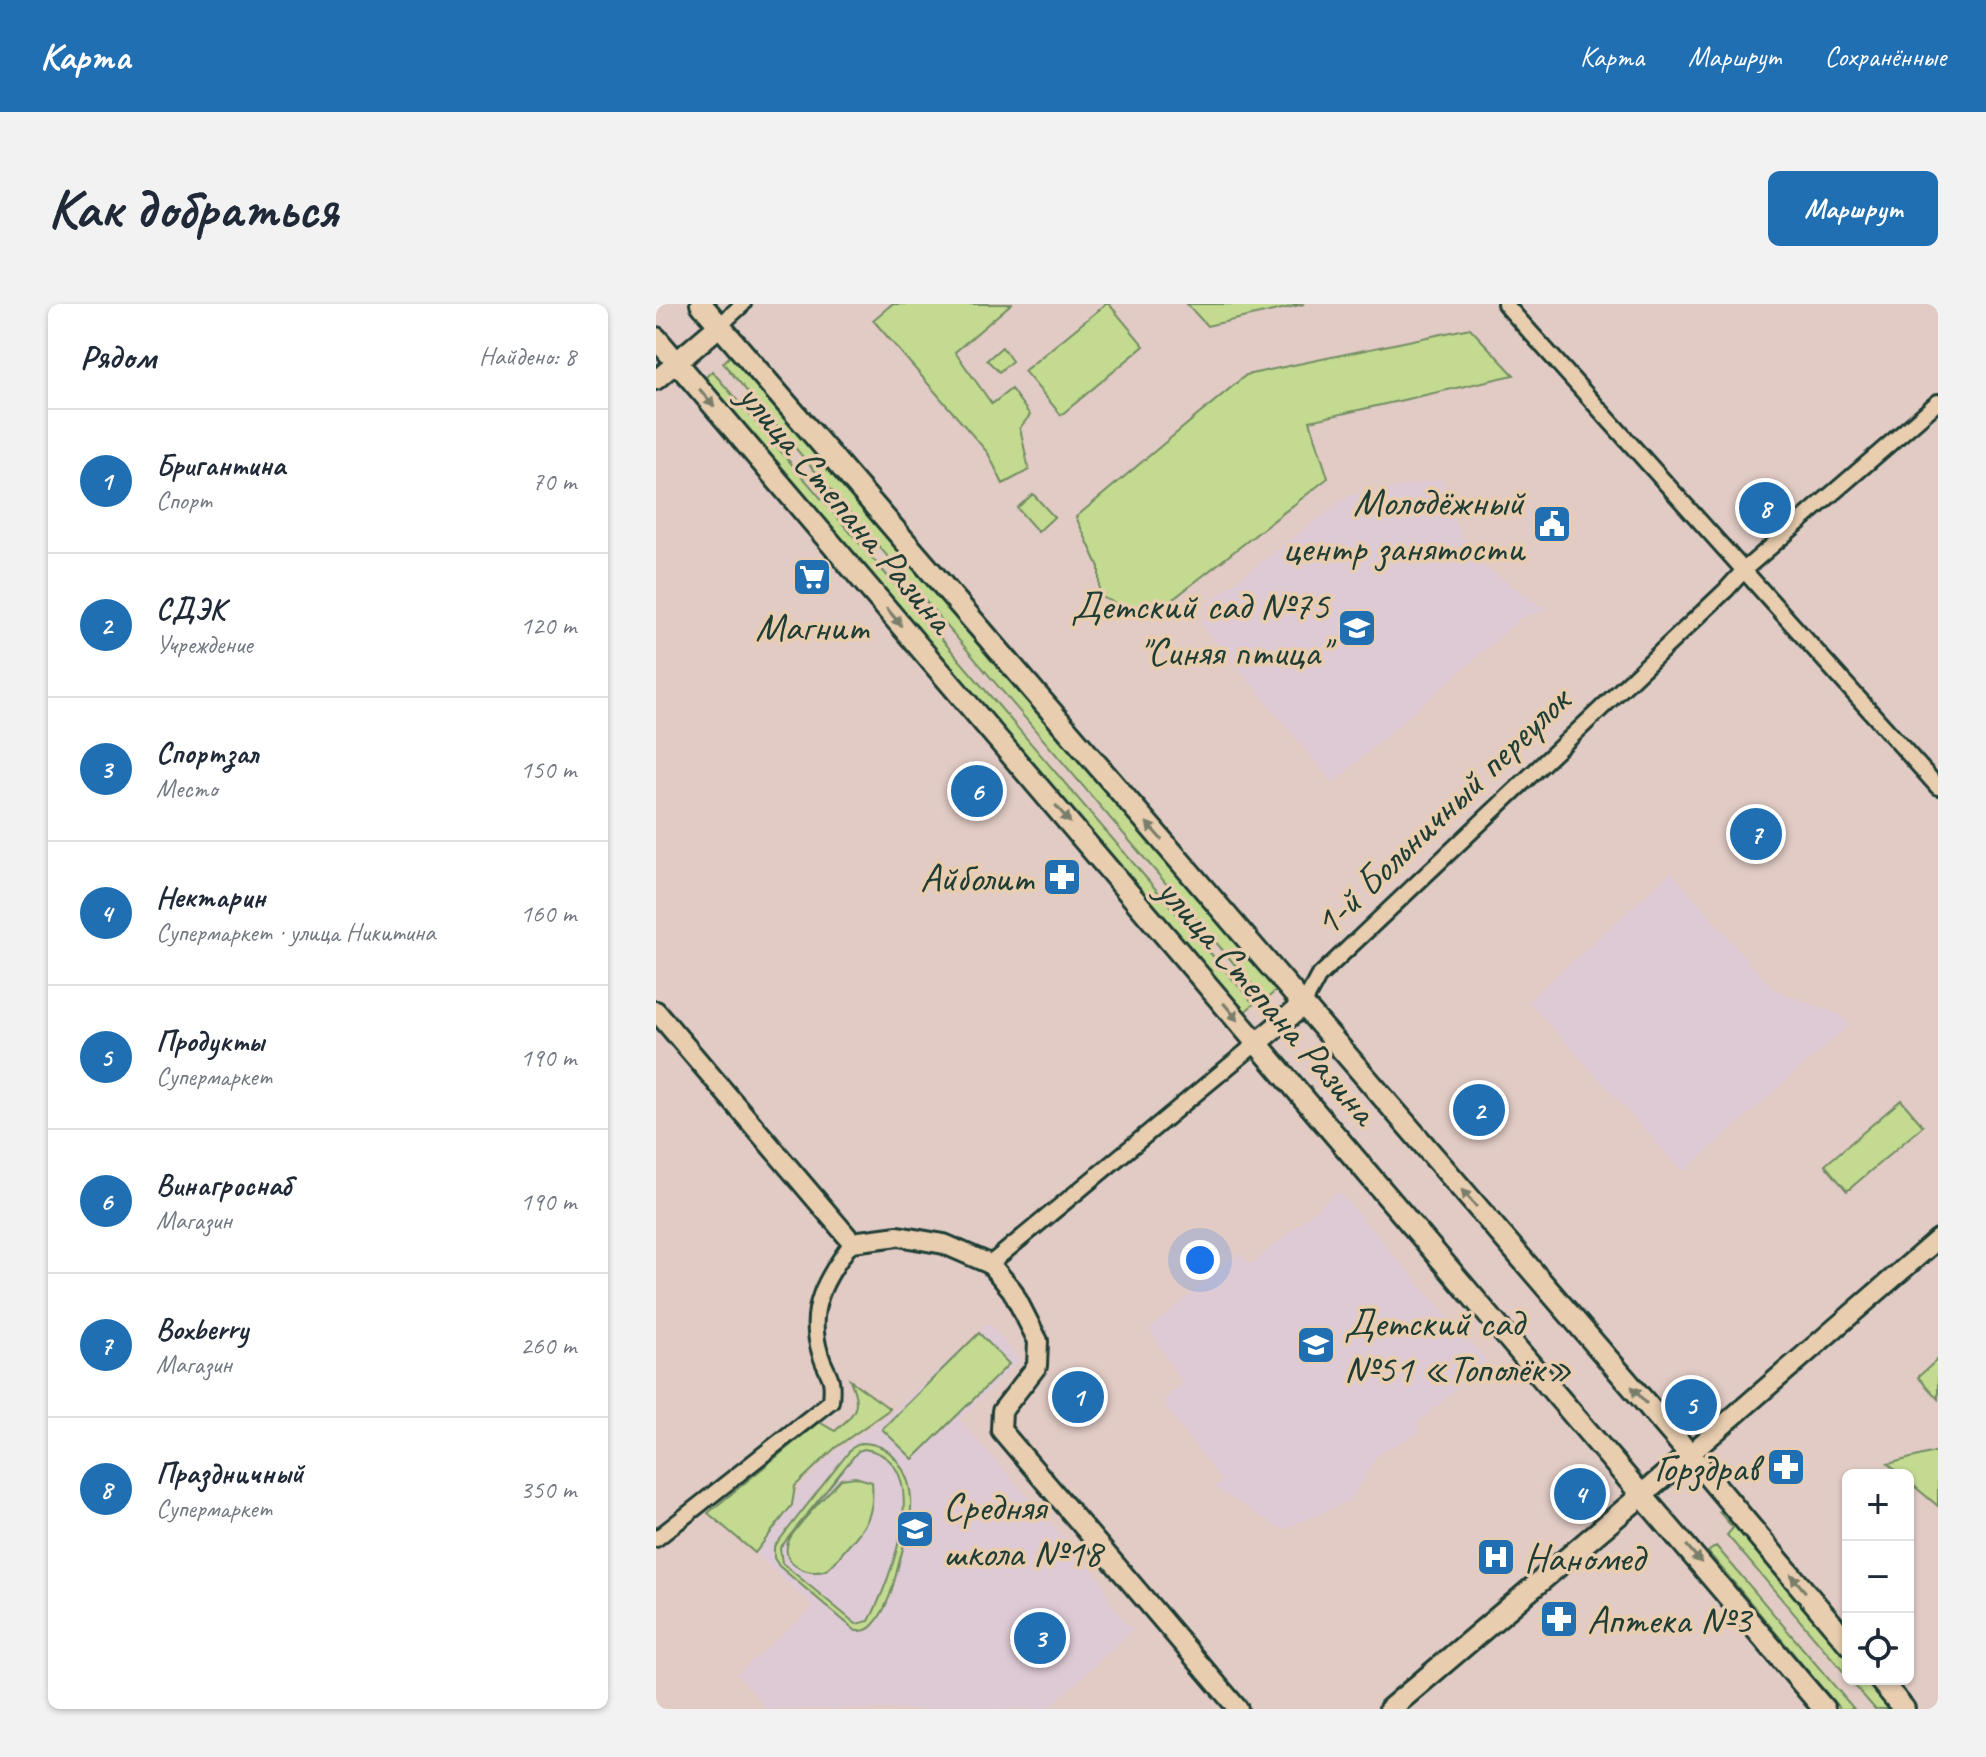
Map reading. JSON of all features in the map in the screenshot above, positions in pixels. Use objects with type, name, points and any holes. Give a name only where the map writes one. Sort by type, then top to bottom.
[{"type":"main road","name":"улица Степана Разина","points":[[701,304],[1690,1454],[1842,1636]]},
{"type":"main road","points":[[677,362],[719,326]]},
{"type":"main road","name":"улица Степана Разина","points":[[656,338],[1824,1709]]},
{"type":"main road","name":"1-й Больничный переулок","points":[[1258,1042],[1303,1005]]},
{"type":"main road","points":[[1390,1709],[1690,1454]]},
{"type":"main road","points":[[1884,1685],[1904,1709]]},
{"type":"street","points":[[719,326],[743,304]]},
{"type":"street","points":[[1505,304],[1938,787]]},
{"type":"street","points":[[656,380],[677,362]]},
{"type":"street","name":"1-й Больничный переулок","points":[[1303,1005],[1318,977],[1745,569],[1938,402]]},
{"type":"street","points":[[656,1011],[852,1242]]},
{"type":"street","name":"1-й Больничный переулок","points":[[990,1264],[1258,1042]]},
{"type":"street","points":[[656,1539],[831,1401],[833,1381],[820,1354],[813,1319],[825,1281],[852,1242],[898,1236],[944,1244],[990,1264],[1012,1290],[1038,1341],[1037,1366],[1002,1411],[1001,1430],[1238,1709]]},
{"type":"street","points":[[1690,1454],[1938,1239]]},
{"type":"shaded area","name":"Детский сад №75 \"Синяя птица\"","points":[[1442,479],[1452,517],[1479,563],[1547,610],[1521,618],[1333,783],[1201,623],[1214,598],[1348,496]]},
{"type":"shaded area","points":[[1671,872],[1774,990],[1841,1015],[1849,1025],[1683,1172],[1528,1001]]},
{"type":"shaded area","name":"Детский сад №51 «Тополёк»","points":[[1338,1191],[1487,1361],[1418,1423],[1419,1433],[1377,1455],[1352,1499],[1283,1530],[1214,1487],[1222,1481],[1166,1408],[1166,1398],[1182,1383],[1150,1329],[1239,1252],[1251,1265]]},
{"type":"shaded area","name":"Средняя школа №18","points":[[989,1323],[1020,1360],[959,1419],[1102,1581],[1110,1603],[1132,1630],[1048,1709],[767,1709],[737,1674],[814,1607],[755,1553],[792,1505],[800,1487],[835,1452],[896,1409]]},
{"type":"green space","points":[[892,304],[1011,304],[955,352],[992,404],[1011,389],[1030,415],[1020,428],[1029,470],[1003,484],[988,453],[873,320]]},
{"type":"green space","points":[[1106,304],[1144,346],[1061,415],[1024,371]]},
{"type":"green space","points":[[1187,304],[1304,304],[1207,326]]},
{"type":"green space","points":[[1470,328],[1514,375],[1310,421],[1328,478],[1163,607],[1128,609],[1099,596],[1099,567],[1076,517],[1246,375]]},
{"type":"green space","points":[[1002,347],[1012,361],[999,372],[987,360]]},
{"type":"green space","points":[[731,355],[1277,990],[1265,1000],[723,363]]},
{"type":"green space","points":[[712,371],[1254,1004],[1242,1014],[702,381]]},
{"type":"green space","points":[[1033,494],[1054,517],[1038,532],[1017,508]]},
{"type":"green space","points":[[1901,1100],[1923,1126],[1847,1191],[1825,1165]]},
{"type":"green space","points":[[979,1333],[1009,1364],[913,1459],[882,1429]]},
{"type":"green space","points":[[1938,1359],[1938,1399],[1918,1377]]},
{"type":"green space","points":[[850,1380],[890,1409],[835,1448],[795,1486],[792,1505],[755,1553],[708,1513],[819,1422],[835,1431],[842,1425],[855,1409],[856,1397]]},
{"type":"green space","points":[[867,1443],[891,1454],[905,1474],[911,1499],[909,1524],[890,1596],[873,1625],[861,1631],[856,1631],[779,1566],[774,1558],[774,1547],[852,1448]],"holes":[[[864,1449],[886,1458],[899,1475],[904,1498],[902,1524],[878,1603],[869,1621],[856,1624],[782,1563],[780,1548],[858,1451]]]},
{"type":"green space","points":[[1938,1451],[1938,1506],[1914,1486],[1914,1469],[1894,1469],[1888,1464]]},
{"type":"green space","points":[[855,1477],[872,1482],[872,1504],[863,1528],[826,1570],[811,1572],[796,1566],[787,1555],[789,1540],[841,1479]]},
{"type":"green space","points":[[1720,1513],[1728,1515],[1842,1650],[1842,1670],[1727,1535],[1733,1528]]},
{"type":"green space","points":[[1716,1546],[1854,1709],[1840,1709],[1708,1552]]},
{"type":"green space","points":[[1854,1685],[1871,1685],[1891,1709],[1875,1709]]},
{"type":"place","name":"Праздничный","points":[[1765,508]]},
{"type":"place","name":"Молодёжный центр занятости","points":[[1552,524]]},
{"type":"place","name":"Магнит","points":[[812,577]]},
{"type":"place","name":"Детский сад №75 \"Синяя птица\"","points":[[1357,628]]},
{"type":"place","name":"Винагроснаб","points":[[977,791]]},
{"type":"place","name":"Boxberry","points":[[1756,834]]},
{"type":"place","name":"Айболит","points":[[1062,877]]},
{"type":"place","name":"СДЭК","points":[[1479,1110]]},
{"type":"place","name":"Детский сад №51 «Тополёк»","points":[[1316,1345]]},
{"type":"place","name":"Бригантина","points":[[1078,1397]]},
{"type":"place","name":"Продукты","points":[[1691,1405]]},
{"type":"place","name":"Горздрав","points":[[1786,1467]]},
{"type":"place","name":"Нектарин","points":[[1580,1494]]},
{"type":"place","name":"Средняя школа №18","points":[[915,1529]]},
{"type":"place","name":"Наномед","points":[[1496,1557]]},
{"type":"place","name":"Аптека №3","points":[[1559,1619]]},
{"type":"place","name":"Спортзал","points":[[1040,1638]]}]
